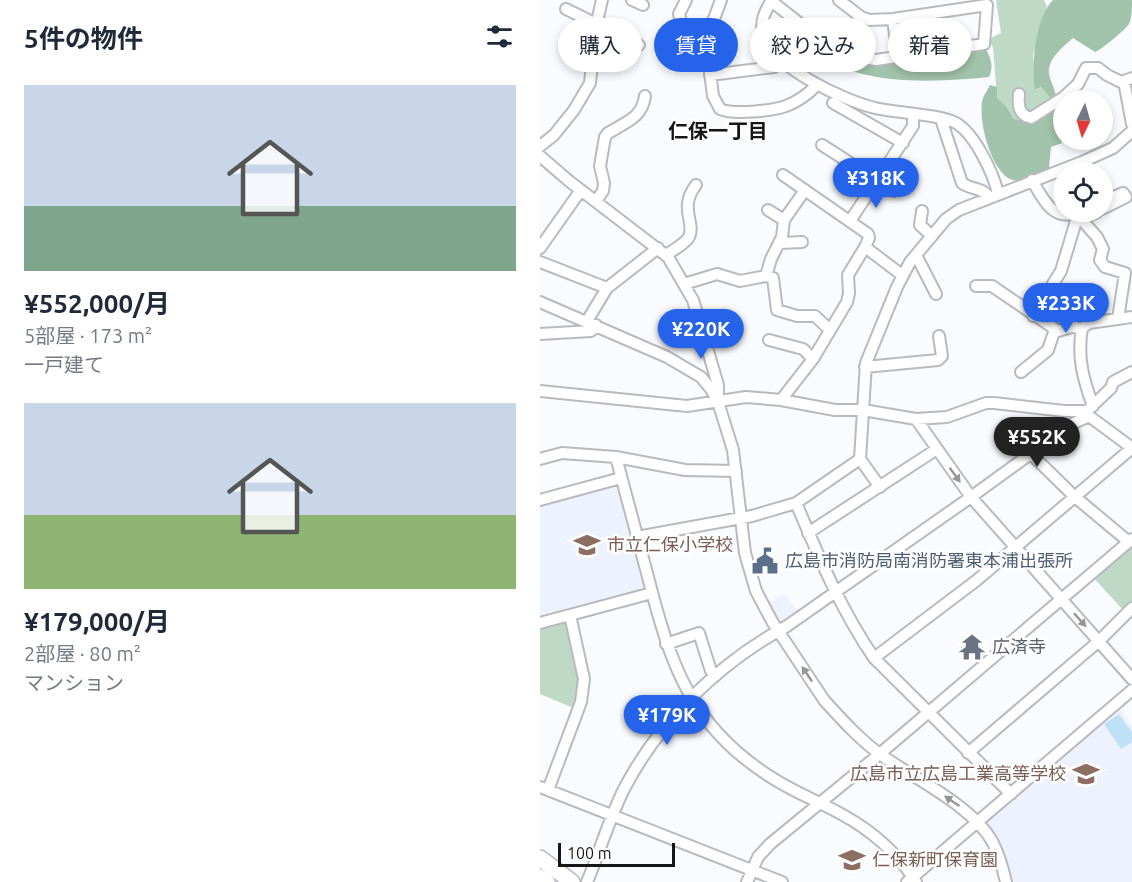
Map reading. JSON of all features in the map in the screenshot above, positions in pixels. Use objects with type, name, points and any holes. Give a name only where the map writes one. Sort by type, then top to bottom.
[{"type":"highway","points":[[540,858],[572,882]]},
{"type":"street","points":[[597,18],[602,0]]},
{"type":"street","points":[[632,0],[643,5]]},
{"type":"street","points":[[680,18],[679,14],[686,0]]},
{"type":"street","points":[[714,18],[720,0]]},
{"type":"street","points":[[839,0],[861,17],[869,20],[888,19]]},
{"type":"street","points":[[764,18],[764,13],[772,1],[835,48],[850,56],[876,60],[888,58]]},
{"type":"street","points":[[899,18],[987,4],[984,44],[972,46]]},
{"type":"street","points":[[566,9],[585,18]]},
{"type":"street","points":[[880,487],[860,459],[865,367],[903,275],[916,255],[946,219],[958,210],[1082,162],[1113,148],[1131,133],[1128,80],[1121,82],[1098,68],[1086,68],[1078,84],[1064,97],[1030,118],[1027,118],[1020,110],[1019,94]]},
{"type":"street","points":[[710,75],[750,70]]},
{"type":"street","points":[[540,146],[554,135],[567,118],[590,83],[591,72]]},
{"type":"street","points":[[710,72],[716,104],[727,112],[737,113],[785,106],[808,94],[817,85]]},
{"type":"street","points":[[799,72],[817,85],[857,103],[952,122],[966,131],[992,171],[993,195]]},
{"type":"street","points":[[596,201],[603,191],[604,183],[600,166],[605,137],[639,114],[644,105],[645,96]]},
{"type":"street","points":[[833,102],[903,143]]},
{"type":"street","points":[[850,221],[903,143],[913,126],[913,115]]},
{"type":"street","points":[[941,119],[962,183],[968,188],[981,189],[993,195]]},
{"type":"street","points":[[822,145],[894,191]]},
{"type":"street","points":[[540,156],[662,252],[693,300],[718,385],[718,402]]},
{"type":"street","points":[[781,400],[813,359],[847,302],[848,275],[869,238],[868,234],[783,175]]},
{"type":"street","points":[[1032,180],[1048,207],[1053,210]]},
{"type":"street","points":[[540,334],[591,331],[592,323],[607,288],[691,234],[687,207],[688,195],[696,186]]},
{"type":"street","points":[[540,248],[581,190]]},
{"type":"street","points":[[766,276],[771,259],[780,243],[784,220],[805,190]]},
{"type":"street","points":[[1113,198],[1123,194],[1126,197],[1113,204]]},
{"type":"street","points":[[768,210],[784,220]]},
{"type":"street","points":[[922,211],[920,225],[932,236]]},
{"type":"street","points":[[1034,315],[1061,271],[1076,222]]},
{"type":"street","points":[[1085,222],[1103,249],[1100,260],[1105,267],[1125,273],[1118,319]]},
{"type":"street","points":[[780,243],[802,242]]},
{"type":"street","points":[[865,247],[903,275]]},
{"type":"street","points":[[916,255],[936,294]]},
{"type":"street","points":[[540,262],[607,288]]},
{"type":"street","points":[[684,284],[717,274],[740,281],[766,276],[773,278],[777,310],[797,316],[815,316],[830,330]]},
{"type":"street","points":[[976,286],[992,286],[1058,331],[1077,328],[1089,323],[1132,317]]},
{"type":"street","points":[[1078,291],[1075,303],[1078,350],[1089,411]]},
{"type":"street","points":[[1046,294],[1075,303]]},
{"type":"street","points":[[540,302],[667,357],[701,377],[711,389],[718,402],[733,450],[750,572],[765,610],[824,700],[880,754],[960,807],[977,823],[992,841],[1006,882]]},
{"type":"street","points":[[1021,372],[1048,350],[1055,329]]},
{"type":"street","points":[[865,367],[938,360],[942,356],[939,336]]},
{"type":"street","points":[[769,340],[803,349],[813,359]]},
{"type":"street","points":[[587,882],[624,790],[649,746],[671,717],[691,698],[715,676],[1031,454],[1089,411],[1111,388],[1113,382],[1132,372]]},
{"type":"street","points":[[540,391],[687,406],[746,397],[781,400],[835,410],[863,410],[916,419],[947,417],[986,403],[1089,411],[1132,448],[977,580],[874,658]]},
{"type":"street","points":[[916,419],[971,497],[1132,679]]},
{"type":"street","points":[[808,533],[937,449]]},
{"type":"street","points":[[540,459],[562,453],[616,457],[685,470],[736,471]]},
{"type":"street","points":[[747,882],[758,857],[770,844],[880,754],[1130,540],[1075,497],[1031,454]]},
{"type":"street","points":[[616,457],[666,645],[691,698],[718,736],[745,760],[775,780],[844,815],[871,832],[898,858],[912,880],[1132,690]]},
{"type":"street","points":[[637,537],[741,518],[796,503],[860,459]]},
{"type":"street","points":[[540,500],[621,478]]},
{"type":"street","points":[[796,503],[835,592],[856,632],[874,658],[1011,794]]},
{"type":"street","points":[[540,623],[652,593]]},
{"type":"street","points":[[968,753],[1099,641],[1132,608]]},
{"type":"street","points":[[570,615],[584,679],[581,702],[544,789],[782,882]]},
{"type":"street","points":[[666,645],[699,633],[711,671],[715,676]]},
{"type":"shaded area","name":"市立仁保小学校","points":[[618,481],[646,588],[644,592],[540,621],[540,502]]},
{"type":"shaded area","points":[[786,594],[799,613],[783,624],[779,624],[767,603]]},
{"type":"shaded area","name":"広島市立広島工業高等学校","points":[[1118,706],[1132,727],[1132,882],[1013,882],[1000,845],[985,822]]},
{"type":"green space","points":[[996,0],[1044,0],[1047,7],[1033,55],[1036,90],[1041,87],[1053,101],[1025,120],[1014,119],[1006,106],[997,98],[993,48],[989,39],[1001,33]]},
{"type":"green space","points":[[1053,0],[1132,0],[1129,24],[1102,48],[1095,52],[1073,38],[1056,54],[1049,69],[1054,90],[1053,101],[1041,87],[1035,90],[1034,80],[1034,56],[1038,30]]},
{"type":"green space","points":[[985,48],[991,62],[989,77],[924,81],[890,79],[856,72],[876,72],[876,57],[888,56],[888,72],[972,72],[972,49]]},
{"type":"green space","points":[[990,85],[997,87],[997,98],[1006,106],[1014,119],[1025,120],[1053,107],[1053,146],[1051,147],[1049,168],[1019,180],[1010,179],[1003,173],[996,165],[987,142],[982,117],[983,98]]},
{"type":"green space","points":[[1132,542],[1132,605],[1125,612],[1092,576]]},
{"type":"green space","points":[[563,619],[569,623],[582,678],[576,709],[540,694],[540,626]]},
{"type":"water","points":[[1119,714],[1132,732],[1132,742],[1121,749],[1104,724]]},
{"type":"place","name":"市立仁保小学校","points":[[587,545]]},
{"type":"place","name":"広島市消防局南消防署東本浦出張所","points":[[765,561]]},
{"type":"place","name":"広済寺","points":[[972,647]]},
{"type":"place","name":"広島市立広島工業高等学校","points":[[1086,774]]},
{"type":"place","name":"仁保新町保育園","points":[[852,860]]},
{"type":"district","name":"仁保一丁目","points":[[718,131]]}]
